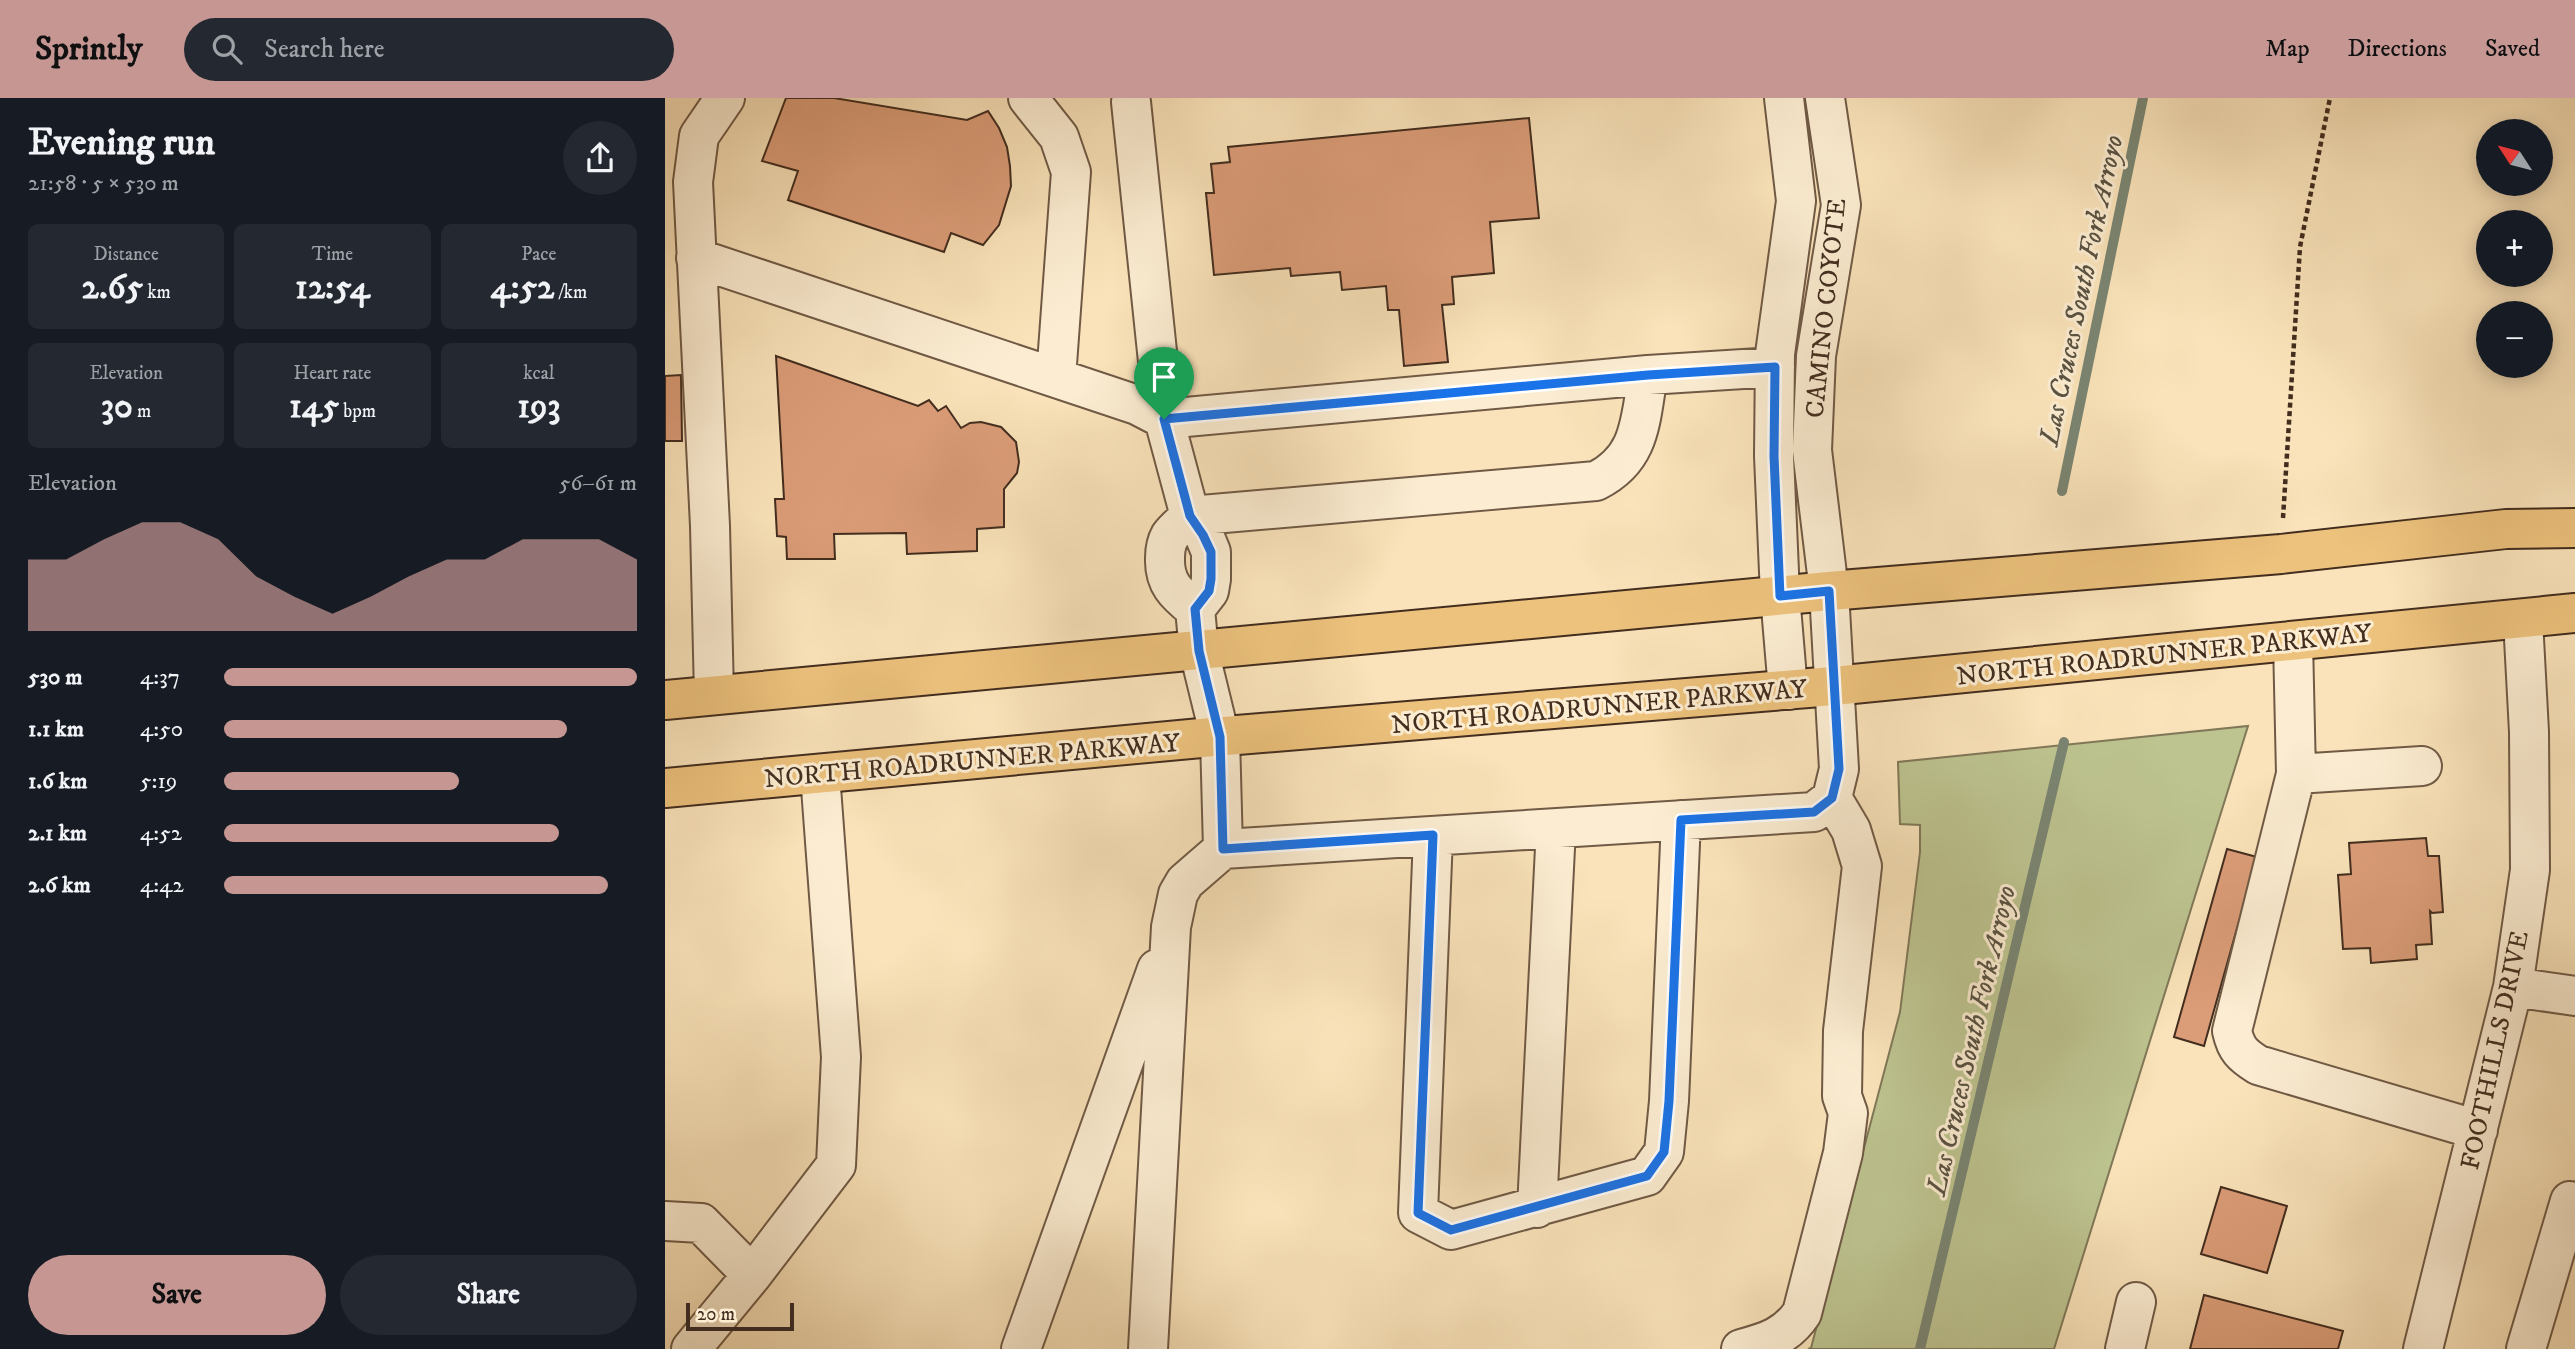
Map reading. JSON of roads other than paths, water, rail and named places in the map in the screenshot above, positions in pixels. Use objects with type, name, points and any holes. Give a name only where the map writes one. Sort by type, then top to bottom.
[{"type":"main road","points":[[665,700],[1829,591],[2281,554],[2506,529],[2575,528]]},
{"type":"main road","name":"NORTH ROADRUNNER PARKWAY","points":[[665,789],[1220,737],[1833,686],[2575,613]]},
{"type":"street","points":[[715,695],[710,526],[693,182],[699,136],[725,98]]},
{"type":"street","points":[[1028,98],[1059,137],[1071,172],[1056,378]]},
{"type":"street","name":"CAMINO COYOTE","points":[[1784,98],[1796,201],[1775,367],[1774,456],[1780,596],[1788,690]]},
{"type":"street","name":"CAMINO COYOTE","points":[[1825,98],[1841,205],[1816,356],[1812,450],[1829,591],[1839,769],[1832,798]]},
{"type":"street","points":[[1131,102],[1164,419],[1190,516],[1211,552],[1209,591],[1195,609],[1199,651],[1220,737],[1223,849]]},
{"type":"street","points":[[696,258],[1137,405],[1164,419],[1648,375],[1775,367]]},
{"type":"street","points":[[1190,516],[1596,481],[1619,466],[1635,444],[1648,375]]},
{"type":"street","name":"FOOTHILLS DRIVE","points":[[2423,1349],[2513,987],[2530,870],[2529,732],[2523,620]]},
{"type":"street","points":[[2293,641],[2296,774],[2232,1031],[2236,1047],[2242,1055],[2257,1065],[2478,1130]]},
{"type":"street","points":[[2296,774],[2422,766]]},
{"type":"street","points":[[696,1347],[836,1165],[841,1057],[820,774]]},
{"type":"street","points":[[1021,1349],[1171,927],[1178,894],[1181,888],[1223,849],[1814,812],[1832,798],[1850,830],[1862,866],[1843,1031],[1842,1096],[1848,1113],[1843,1153],[1802,1313],[1794,1325],[1772,1341],[1741,1349]]},
{"type":"street","points":[[1433,835],[1418,1213],[1451,1230],[1647,1176],[1664,1152],[1669,1101],[1681,820]]},
{"type":"street","points":[[1537,1208],[1556,828]]},
{"type":"street","points":[[1148,1349],[1171,927]]},
{"type":"street","points":[[2513,987],[2575,996]]},
{"type":"street","points":[[2526,1349],[2573,1196]]},
{"type":"street","points":[[665,1221],[701,1223],[752,1275]]},
{"type":"street","points":[[2125,1349],[2136,1302]]},
{"type":"waterway","name":"Las Cruces South Fork Arroyo","points":[[2062,491],[2143,98]]},
{"type":"waterway","name":"Las Cruces South Fork Arroyo","points":[[1920,1349],[2064,742]]}]
